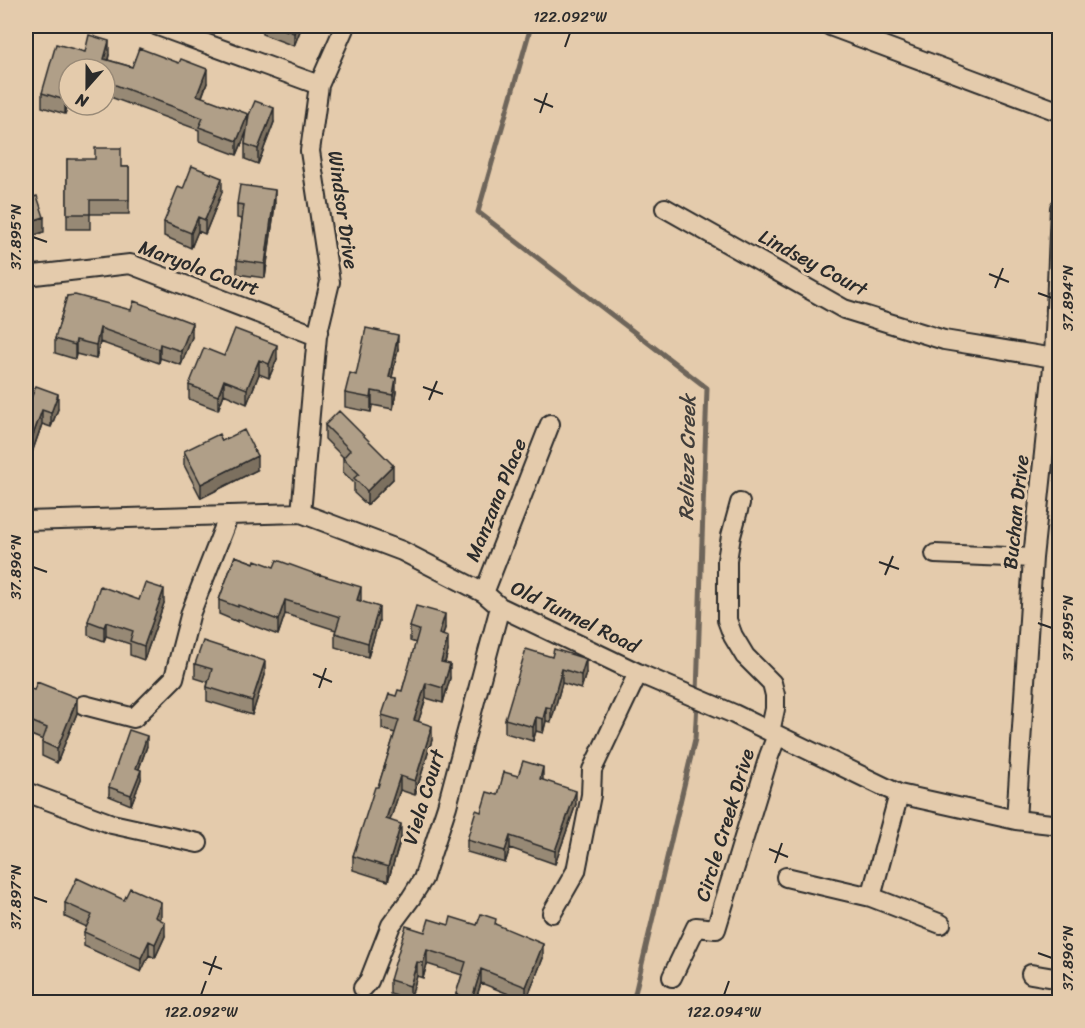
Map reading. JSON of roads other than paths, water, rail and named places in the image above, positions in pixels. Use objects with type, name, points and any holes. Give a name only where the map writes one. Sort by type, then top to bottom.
[{"type":"street","points":[[158,26],[319,85]]},
{"type":"street","name":"Windsor Drive","points":[[301,513],[317,336],[330,282],[310,151],[319,85],[345,26]]},
{"type":"street","points":[[830,26],[1059,112]]},
{"type":"street","name":"Lindsey Court","points":[[665,207],[844,309],[944,340],[1054,358]]},
{"type":"street","name":"Buchan Drive","points":[[1016,820],[1033,558],[1054,358],[1059,208]]},
{"type":"street","name":"Maryola Court","points":[[26,276],[130,264],[317,336]]},
{"type":"street","name":"Manzana Place","points":[[484,593],[550,424]]},
{"type":"street","name":"Circle Creek Drive","points":[[672,977],[696,927],[716,929],[774,733],[775,694],[772,683],[745,656],[727,620],[727,560],[740,503]]},
{"type":"street","name":"Old Tunnel Road","points":[[26,521],[301,513],[402,551],[484,593],[500,607],[638,673],[774,733],[899,794],[1016,820],[1059,825]]},
{"type":"street","points":[[84,705],[134,718],[174,678],[191,612],[229,515]]},
{"type":"street","points":[[935,554],[1033,558]]},
{"type":"street","name":"Viela Court","points":[[363,988],[369,981],[391,925],[423,879],[447,806],[500,607]]},
{"type":"street","points":[[552,913],[576,871],[591,795],[592,770],[638,673]]},
{"type":"street","points":[[26,792],[112,824],[198,843]]},
{"type":"street","points":[[871,897],[899,794]]},
{"type":"street","points":[[786,877],[871,897],[940,924]]},
{"type":"street","points":[[1031,974],[1059,979]]},
{"type":"waterway","name":"Relieze Creek","points":[[531,26],[478,212],[707,388],[697,693]]},
{"type":"waterway","name":"Relieze Creek","points":[[633,1002],[695,739],[697,702]]}]
